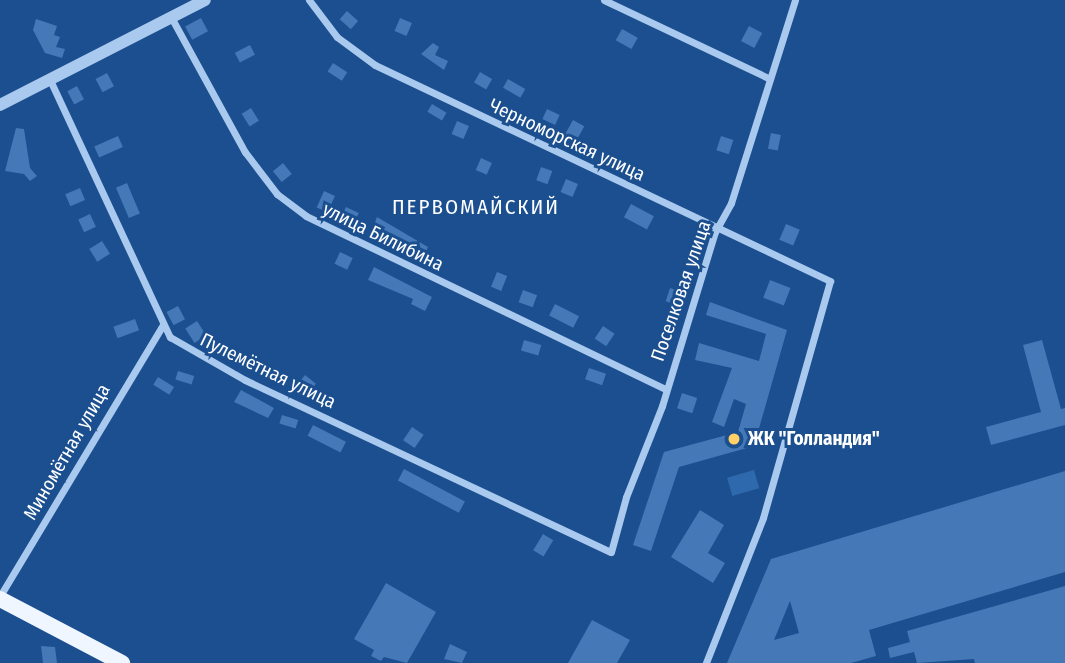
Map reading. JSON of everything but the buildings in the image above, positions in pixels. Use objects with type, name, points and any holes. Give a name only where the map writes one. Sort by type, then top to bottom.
[{"type":"main road","points":[[0,598],[122,663]]},
{"type":"street","points":[[0,106],[205,0]]},
{"type":"street","name":"Черноморская улица","points":[[309,0],[337,37],[375,65],[830,281],[763,518],[706,663]]},
{"type":"street","points":[[604,0],[768,78]]},
{"type":"street","name":"Поселковая улица","points":[[611,552],[718,226],[731,203],[768,78],[795,0]]},
{"type":"street","name":"улица Билибина","points":[[171,17],[244,152],[277,194],[306,216],[665,389]]},
{"type":"street","name":"Пулемётная улица","points":[[50,80],[163,325],[181,346],[245,380],[611,552]]},
{"type":"street","name":"Миномётная улица","points":[[0,598],[163,325]]},
{"type":"shaded area","points":[[754,470],[759,488],[732,496],[727,478]]},
{"type":"place","name":"ЖК \"Голландия\"","points":[[734,439]]},
{"type":"district","name":"ПЕРВОМАЙСКИЙ","points":[[476,207]]}]
